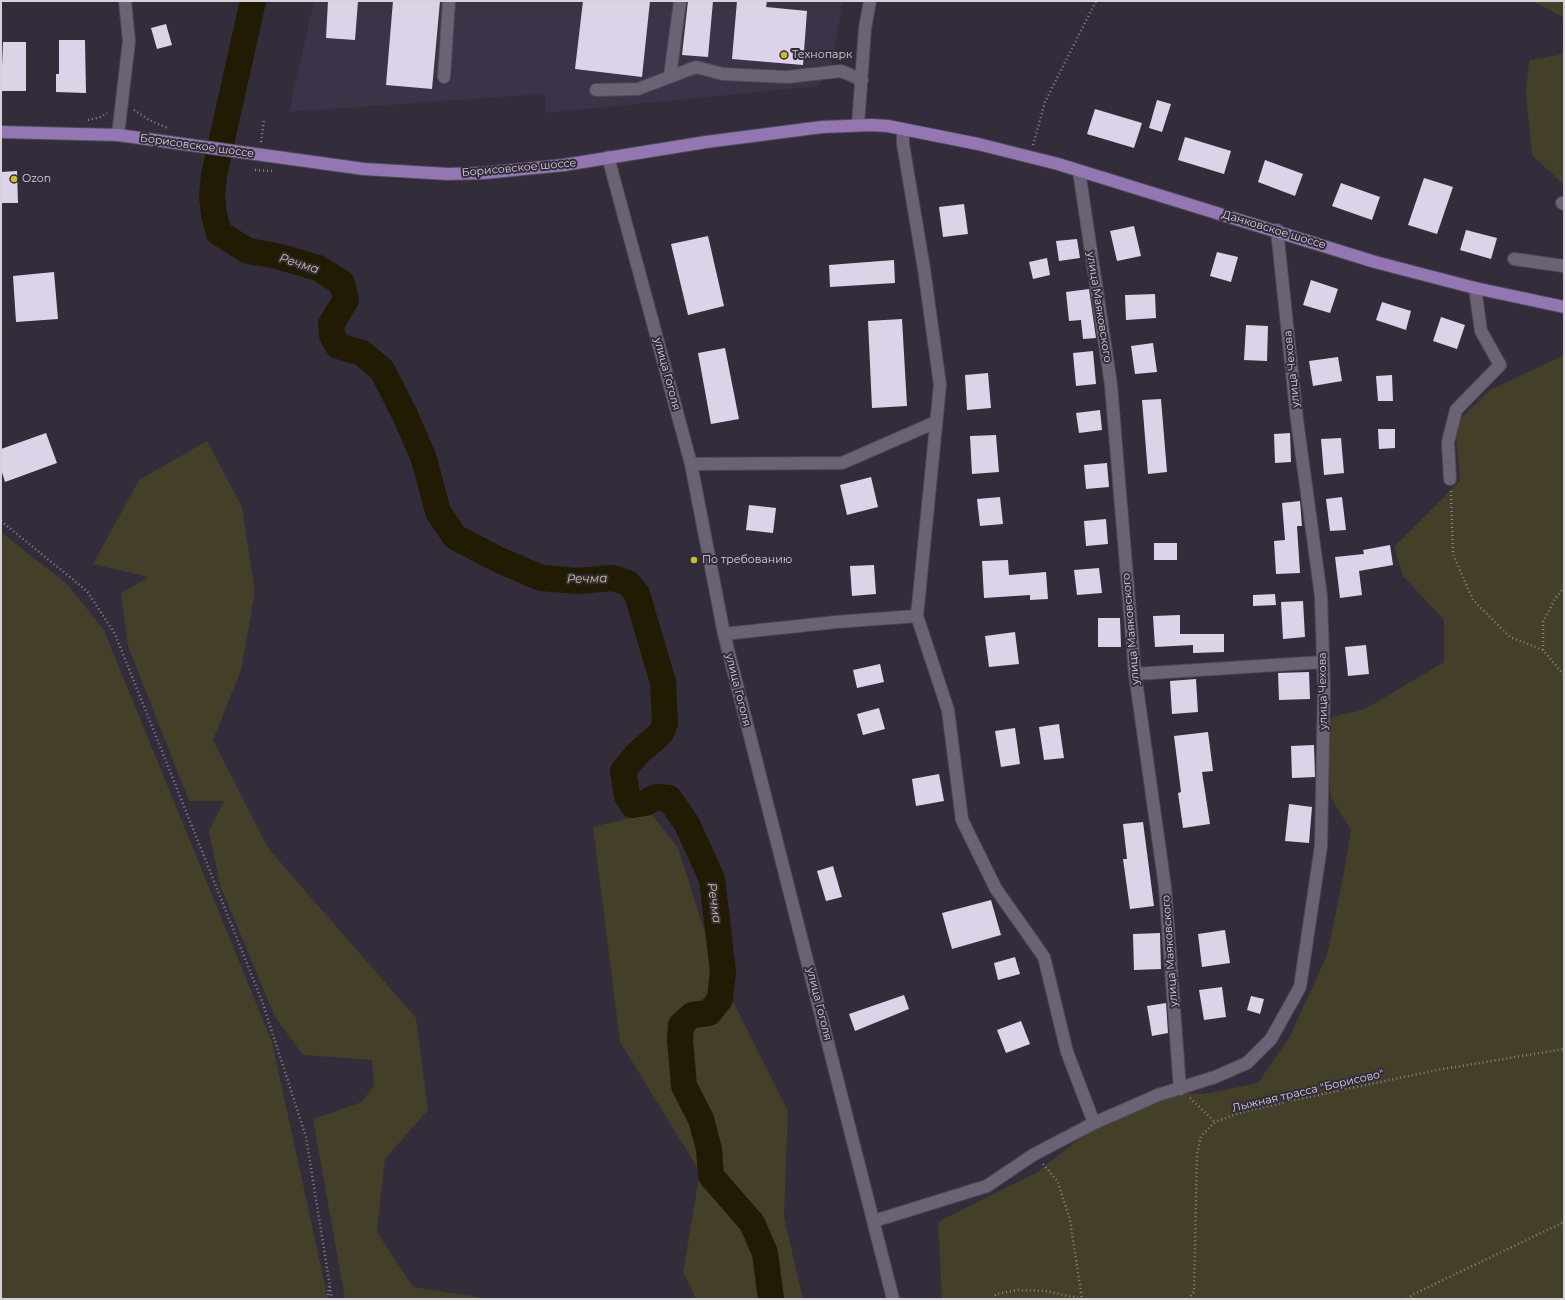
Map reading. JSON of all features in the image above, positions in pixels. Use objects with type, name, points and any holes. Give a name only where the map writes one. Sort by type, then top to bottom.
[{"type":"main road","name":"Борисовское шоссе","points":[[1,132],[118,135],[364,169],[448,174],[484,173],[536,168],[706,142],[814,128],[858,125],[903,129],[986,147]]},
{"type":"main road","name":"Данковское шоссе","points":[[986,147],[1030,157],[1078,171],[1277,230],[1375,262],[1474,288],[1564,307]]},
{"type":"street","points":[[118,135],[130,41],[125,1]]},
{"type":"street","points":[[444,77],[449,1]]},
{"type":"street","points":[[670,76],[680,1]]},
{"type":"street","points":[[858,125],[866,28],[870,1]]},
{"type":"street","points":[[596,90],[638,89],[696,67],[723,74],[787,77],[841,71],[862,80]]},
{"type":"street","points":[[903,129],[903,144],[924,269],[940,385],[917,616],[948,710],[962,820],[996,889],[1044,957],[1067,1052],[1094,1123]]},
{"type":"street","name":"улица Гоголя","points":[[608,157],[691,464],[724,634],[893,1299]]},
{"type":"street","name":"улица Маяковского","points":[[1078,171],[1111,385],[1135,674],[1165,887],[1180,1089]]},
{"type":"street","name":"улица Чехова","points":[[874,1222],[988,1186],[1033,1155],[1094,1123],[1158,1095],[1215,1078],[1247,1064],[1271,1039],[1300,987],[1321,846],[1323,662],[1320,596],[1298,420],[1277,230]]},
{"type":"street","points":[[1514,259],[1564,266]]},
{"type":"street","points":[[1450,479],[1448,442],[1456,410],[1500,365],[1481,331],[1474,288]]},
{"type":"street","points":[[691,464],[842,463],[936,422]]},
{"type":"street","points":[[724,634],[836,622],[917,616]]},
{"type":"street","points":[[1135,674],[1323,662]]},
{"type":"path","points":[[1030,157],[1045,102],[1096,1]]},
{"type":"path","points":[[80,120],[101,117],[122,102],[149,120],[169,128]]},
{"type":"path","points":[[264,118],[261,142],[269,144]]},
{"type":"path","points":[[1450,479],[1453,554],[1473,600],[1510,637],[1542,650],[1564,675]]},
{"type":"path","points":[[1,521],[86,591],[115,634],[262,1001],[306,1137],[332,1299]]},
{"type":"path","points":[[1542,650],[1543,622],[1555,599],[1564,587]]},
{"type":"path","name":"Лыжная трасса \"Борисово\"","points":[[1188,1299],[1194,1292],[1197,1154],[1201,1136],[1215,1122],[1239,1113],[1437,1070],[1564,1049]]},
{"type":"path","points":[[1180,1089],[1215,1122]]},
{"type":"path","points":[[993,1299],[996,1294],[1018,1290],[1046,1291],[1082,1299],[1070,1220],[1058,1182],[1033,1155]]},
{"type":"path","points":[[1408,1299],[1414,1294],[1564,1222]]},
{"type":"path","points":[[328,1299],[329,1278]]},
{"type":"shaded area","points":[[314,1],[843,1],[830,73],[818,86],[545,113],[545,94],[289,112]]},
{"type":"shaded area","points":[[1533,1],[1564,1],[1564,18]]},
{"type":"shaded area","points":[[1564,54],[1564,185],[1532,155],[1526,94],[1529,60]]},
{"type":"shaded area","points":[[1564,355],[1564,1299],[942,1299],[938,1222],[1036,1173],[1102,1121],[1155,1091],[1204,1094],[1258,1083],[1290,1036],[1327,955],[1344,873],[1351,830],[1331,798],[1325,735],[1332,717],[1365,709],[1444,662],[1444,620],[1403,576],[1394,547],[1460,481],[1455,424],[1490,390]]},
{"type":"shaded area","points":[[207,441],[242,507],[255,592],[241,670],[213,740],[268,848],[416,1018],[428,1110],[385,1159],[377,1232],[413,1287],[490,1299],[345,1299],[313,1119],[362,1102],[374,1085],[372,1060],[303,1055],[275,1017],[220,885],[209,831],[224,801],[189,801],[128,646],[121,593],[149,577],[93,564],[139,480]]},
{"type":"shaded area","points":[[1,532],[67,584],[104,630],[272,1042],[328,1299],[1,1299]]},
{"type":"shaded area","points":[[651,813],[678,848],[717,970],[788,1111],[784,1217],[803,1299],[696,1299],[683,1272],[700,1172],[620,1042],[593,827]]},
{"type":"building","points":[[328,1],[358,1],[355,40],[326,38]]},
{"type":"building","points":[[393,1],[440,1],[432,89],[386,85]]},
{"type":"building","points":[[583,1],[650,1],[642,77],[575,69]]},
{"type":"building","points":[[688,1],[713,1],[708,57],[682,55]]},
{"type":"building","points":[[737,1],[767,1],[766,7],[807,11],[803,65],[732,59]]},
{"type":"building","points":[[166,24],[172,45],[157,49],[151,28]]},
{"type":"building","points":[[59,40],[85,40],[86,93],[56,92],[56,74],[59,74]]},
{"type":"building","points":[[3,42],[26,42],[26,91],[1,91]]},
{"type":"building","points":[[1157,100],[1171,104],[1162,132],[1149,128]]},
{"type":"building","points":[[1095,109],[1142,123],[1134,148],[1087,134]]},
{"type":"building","points":[[1185,137],[1231,151],[1224,174],[1178,160]]},
{"type":"building","points":[[1265,160],[1303,174],[1295,196],[1258,182]]},
{"type":"building","points":[[17,171],[18,203],[1,203],[1,172]]},
{"type":"building","points":[[1424,178],[1453,187],[1437,234],[1408,225]]},
{"type":"building","points":[[1341,183],[1380,197],[1372,220],[1332,206]]},
{"type":"building","points":[[964,204],[968,234],[943,237],[939,207]]},
{"type":"building","points":[[1134,226],[1141,256],[1117,261],[1110,231]]},
{"type":"building","points":[[1466,230],[1497,238],[1491,259],[1460,250]]},
{"type":"building","points":[[708,236],[724,306],[688,315],[671,244]]},
{"type":"building","points":[[1077,239],[1080,258],[1059,261],[1056,241]]},
{"type":"building","points":[[1217,252],[1238,257],[1231,282],[1210,276]]},
{"type":"building","points":[[1047,258],[1050,275],[1033,279],[1029,262]]},
{"type":"building","points":[[894,260],[895,283],[830,287],[829,265]]},
{"type":"building","points":[[54,272],[58,319],[16,322],[13,276]]},
{"type":"building","points":[[1311,280],[1338,289],[1330,313],[1303,305]]},
{"type":"building","points":[[1089,289],[1096,338],[1083,339],[1081,320],[1069,321],[1066,292]]},
{"type":"building","points":[[1155,294],[1156,318],[1126,320],[1125,295]]},
{"type":"building","points":[[1382,302],[1411,311],[1406,330],[1376,320]]},
{"type":"building","points":[[1441,317],[1465,325],[1457,349],[1433,341]]},
{"type":"building","points":[[902,319],[907,406],[872,408],[868,321]]},
{"type":"building","points":[[1246,325],[1268,326],[1267,361],[1244,360]]},
{"type":"building","points":[[1153,343],[1157,372],[1135,374],[1131,346]]},
{"type":"building","points":[[725,348],[739,419],[711,424],[698,353]]},
{"type":"building","points":[[1093,351],[1096,384],[1076,386],[1073,353]]},
{"type":"building","points":[[1338,357],[1342,381],[1313,386],[1309,361]]},
{"type":"building","points":[[988,373],[991,408],[967,410],[965,375]]},
{"type":"building","points":[[1392,375],[1393,401],[1378,401],[1376,376]]},
{"type":"building","points":[[1161,399],[1167,472],[1148,474],[1142,400]]},
{"type":"building","points":[[1100,410],[1102,430],[1079,433],[1076,413]]},
{"type":"building","points":[[1378,429],[1395,429],[1395,448],[1379,449]]},
{"type":"building","points":[[46,433],[57,463],[5,482],[1,469],[1,449]]},
{"type":"building","points":[[1290,433],[1291,462],[1275,463],[1274,434]]},
{"type":"building","points":[[996,435],[999,472],[972,474],[970,436]]},
{"type":"building","points":[[1341,438],[1344,473],[1324,475],[1321,439]]},
{"type":"building","points":[[1107,463],[1109,487],[1086,489],[1084,465]]},
{"type":"building","points":[[871,477],[878,507],[847,515],[840,485]]},
{"type":"building","points":[[1000,497],[1003,524],[980,526],[977,499]]},
{"type":"building","points":[[1342,497],[1346,530],[1330,531],[1326,499]]},
{"type":"building","points":[[1300,501],[1302,526],[1297,526],[1300,573],[1276,574],[1274,541],[1285,540],[1282,503]]},
{"type":"building","points":[[749,505],[776,508],[773,533],[746,530]]},
{"type":"building","points":[[1106,519],[1108,544],[1086,546],[1084,521]]},
{"type":"building","points":[[1154,543],[1177,543],[1177,560],[1154,560]]},
{"type":"building","points":[[1390,545],[1393,565],[1359,571],[1362,595],[1340,598],[1335,557],[1364,554],[1363,550]]},
{"type":"building","points":[[1008,560],[1009,575],[1046,572],[1048,599],[1030,600],[1030,595],[984,598],[982,561]]},
{"type":"building","points":[[874,565],[876,594],[852,596],[850,566]]},
{"type":"building","points":[[1099,568],[1102,593],[1077,595],[1074,570]]},
{"type":"building","points":[[1275,594],[1276,605],[1253,606],[1253,595]]},
{"type":"building","points":[[1303,601],[1305,637],[1283,639],[1281,602]]},
{"type":"building","points":[[1180,615],[1180,634],[1224,634],[1224,652],[1193,653],[1193,645],[1155,647],[1153,616]]},
{"type":"building","points":[[1098,618],[1120,618],[1121,647],[1098,647]]},
{"type":"building","points":[[1015,632],[1019,664],[989,667],[985,636]]},
{"type":"building","points":[[1366,645],[1369,674],[1348,676],[1345,647]]},
{"type":"building","points":[[880,664],[884,682],[857,688],[853,670]]},
{"type":"building","points":[[1309,672],[1310,699],[1279,700],[1278,673]]},
{"type":"building","points":[[1196,679],[1198,712],[1172,714],[1170,681]]},
{"type":"building","points":[[879,708],[885,729],[863,735],[857,714]]},
{"type":"building","points":[[1059,724],[1064,758],[1044,760],[1039,727]]},
{"type":"building","points":[[1015,728],[1020,764],[1001,767],[995,731]]},
{"type":"building","points":[[1208,732],[1213,771],[1202,772],[1210,824],[1183,828],[1178,793],[1181,792],[1174,736]]},
{"type":"building","points":[[1314,745],[1315,777],[1292,778],[1291,746]]},
{"type":"building","points":[[939,774],[944,801],[916,806],[912,779]]},
{"type":"building","points":[[1289,804],[1312,807],[1309,843],[1285,841]]},
{"type":"building","points":[[1143,822],[1154,906],[1130,909],[1123,859],[1127,859],[1123,824]]},
{"type":"building","points":[[833,866],[842,897],[826,901],[817,871]]},
{"type":"building","points":[[991,900],[1001,935],[952,949],[942,913]]},
{"type":"building","points":[[1225,930],[1230,963],[1202,967],[1198,934]]},
{"type":"building","points":[[1160,933],[1161,969],[1134,970],[1133,934]]},
{"type":"building","points":[[1015,957],[1020,974],[998,980],[994,963]]},
{"type":"building","points":[[1222,987],[1226,1017],[1204,1020],[1199,990]]},
{"type":"building","points":[[904,995],[909,1009],[855,1031],[849,1014]]},
{"type":"building","points":[[1251,996],[1264,999],[1260,1014],[1247,1010]]},
{"type":"building","points":[[1166,1003],[1168,1033],[1152,1036],[1147,1006]]},
{"type":"building","points":[[1021,1021],[1030,1044],[1006,1053],[997,1030]]},
{"type":"waterway","name":"Речма","points":[[253,1],[214,175],[212,196],[214,215],[219,233],[248,251],[277,256],[318,268],[342,283],[346,300],[331,324],[332,335],[338,346],[362,353],[382,370],[405,415],[424,459],[438,512],[455,537],[499,560],[541,578],[577,581],[613,578],[628,583],[637,594],[663,682],[665,723],[661,733],[637,754],[623,771],[627,796],[633,805],[645,803],[656,797],[669,798],[687,824],[712,879],[723,971],[720,999],[709,1013],[692,1015],[681,1025],[680,1039],[684,1086],[701,1119],[709,1149],[711,1176],[752,1223],[765,1253],[771,1299]]},
{"type":"place","name":"Технопарк","points":[[784,55]]},
{"type":"place","name":"Ozon","points":[[14,179]]},
{"type":"place","name":"По требованию","points":[[694,560]]}]
